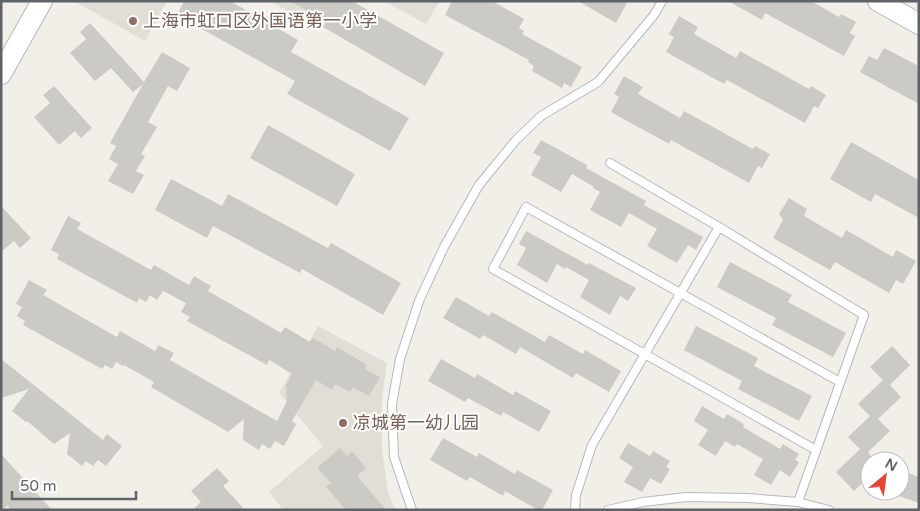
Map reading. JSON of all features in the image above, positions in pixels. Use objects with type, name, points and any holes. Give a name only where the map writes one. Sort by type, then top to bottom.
[{"type":"street","points":[[1,74],[42,1]]},
{"type":"street","points":[[878,1],[919,24]]},
{"type":"lane","points":[[412,510],[394,456],[392,404],[400,359],[419,301],[444,247],[479,185],[516,140],[541,116],[598,82],[654,15],[662,1]]},
{"type":"lane","points":[[610,164],[719,227],[864,315],[798,502]]},
{"type":"lane","points":[[816,450],[492,269],[526,207],[840,382]]},
{"type":"lane","points":[[575,510],[576,495],[592,445],[719,227]]},
{"type":"lane","points":[[608,510],[643,502],[686,497],[747,498],[798,502],[829,510]]},
{"type":"shaded area","name":"上海市虹口区外国语第一小学","points":[[74,1],[167,1],[145,41]]},
{"type":"shaded area","name":"上海市虹口区外国语第一小学","points":[[270,1],[321,1],[309,23]]},
{"type":"shaded area","name":"上海市虹口区外国语第一小学","points":[[384,1],[440,1],[426,24]]},
{"type":"shaded area","name":"凉城第一幼儿园","points":[[318,326],[387,363],[382,399],[382,450],[388,492],[395,510],[283,510],[269,492],[323,446],[279,393]]},
{"type":"building","points":[[184,1],[230,1],[298,40],[291,52],[409,118],[390,151],[287,94],[295,81],[177,15]]},
{"type":"building","points":[[290,1],[352,1],[444,53],[425,86],[323,27],[326,21]]},
{"type":"building","points":[[452,1],[492,1],[524,19],[519,28],[524,31],[522,34],[582,67],[571,87],[564,83],[562,88],[532,71],[534,66],[528,62],[529,60],[445,15]]},
{"type":"building","points":[[578,1],[628,1],[616,23]]},
{"type":"building","points":[[728,1],[811,1],[839,17],[841,14],[856,22],[850,33],[855,36],[844,56],[765,13],[762,20]]},
{"type":"building","points":[[679,16],[698,27],[694,34],[736,58],[740,51],[809,89],[811,86],[826,95],[818,108],[814,106],[805,123],[727,80],[724,84],[666,52],[674,37],[669,34]]},
{"type":"building","points":[[90,23],[144,82],[162,52],[190,68],[177,91],[168,86],[148,122],[157,127],[141,154],[145,156],[136,171],[144,175],[133,194],[108,181],[118,164],[109,159],[116,146],[110,143],[143,84],[133,92],[111,68],[95,81],[70,53],[86,39],[80,32]]},
{"type":"building","points":[[884,48],[919,66],[919,104],[860,72],[869,56],[877,60]]},
{"type":"building","points":[[624,76],[643,87],[638,94],[680,118],[684,111],[753,149],[755,146],[770,154],[762,168],[758,166],[749,183],[671,140],[669,144],[611,112],[619,97],[614,94]]},
{"type":"building","points":[[54,86],[92,128],[81,138],[75,131],[59,145],[34,117],[50,103],[43,95]]},
{"type":"building","points":[[268,125],[355,174],[337,206],[250,158]]},
{"type":"building","points":[[541,140],[587,165],[586,168],[646,201],[644,205],[703,237],[696,250],[688,245],[677,263],[647,246],[657,229],[629,213],[621,227],[590,210],[600,192],[594,187],[572,174],[561,192],[531,175],[541,157],[533,153]]},
{"type":"building","points":[[851,142],[919,180],[919,218],[875,194],[871,202],[830,179]]},
{"type":"building","points":[[171,179],[222,206],[228,194],[328,248],[331,243],[401,283],[383,315],[302,269],[300,273],[213,226],[207,238],[155,210]]},
{"type":"building","points":[[789,198],[807,209],[804,216],[842,238],[846,230],[893,257],[896,250],[916,261],[903,284],[896,280],[889,293],[835,262],[830,270],[773,238],[783,220],[779,214]]},
{"type":"building","points":[[1,206],[31,238],[20,248],[14,241],[1,252]]},
{"type":"building","points":[[68,216],[81,223],[77,229],[151,270],[154,265],[189,285],[194,276],[211,286],[208,291],[281,333],[285,327],[310,342],[313,338],[335,351],[337,347],[367,365],[365,369],[380,377],[369,396],[353,387],[350,392],[335,384],[332,390],[316,380],[292,421],[296,424],[284,446],[275,441],[270,449],[262,444],[259,450],[243,440],[244,419],[228,432],[151,387],[154,382],[124,365],[116,362],[112,369],[105,365],[102,369],[23,325],[25,321],[17,316],[22,307],[16,304],[29,280],[47,290],[43,295],[117,337],[120,331],[155,351],[158,345],[174,353],[170,360],[277,421],[287,401],[286,385],[292,374],[269,360],[267,365],[187,321],[190,317],[181,312],[186,303],[163,291],[157,300],[150,295],[146,302],[139,298],[137,303],[57,259],[59,254],[51,250]]},
{"type":"building","points":[[526,231],[588,265],[589,263],[636,288],[628,301],[620,296],[610,315],[580,297],[589,280],[566,267],[565,269],[557,264],[547,283],[517,265],[526,248],[519,244]]},
{"type":"building","points":[[730,262],[792,295],[788,302],[846,333],[833,357],[772,325],[776,318],[717,287]]},
{"type":"building","points":[[456,297],[489,316],[492,312],[545,342],[549,335],[583,354],[585,350],[621,371],[609,392],[576,373],[573,378],[520,347],[516,354],[483,335],[480,339],[443,318]]},
{"type":"building","points":[[696,326],[758,358],[754,366],[812,396],[799,421],[738,389],[742,381],[684,350]]},
{"type":"building","points":[[892,346],[910,365],[890,385],[901,397],[878,419],[890,431],[869,451],[860,451],[860,485],[854,491],[836,472],[860,449],[848,437],[870,416],[858,404],[883,380],[870,367]]},
{"type":"building","points":[[1,359],[103,440],[107,434],[122,446],[106,466],[98,460],[93,466],[86,461],[82,466],[67,454],[70,433],[54,444],[12,411],[29,389],[1,398]]},
{"type":"building","points":[[441,359],[475,378],[477,374],[513,395],[515,391],[551,411],[539,432],[503,412],[501,416],[468,398],[465,402],[428,381]]},
{"type":"building","points":[[702,406],[724,419],[727,414],[744,424],[743,427],[780,449],[783,444],[799,454],[795,460],[799,462],[790,477],[780,470],[771,485],[754,475],[763,459],[737,444],[735,447],[725,441],[716,456],[698,445],[708,430],[694,421]]},
{"type":"building","points":[[443,438],[477,457],[479,453],[515,474],[517,470],[553,490],[542,510],[538,510],[505,491],[503,496],[470,477],[467,481],[430,460]]},
{"type":"building","points":[[628,443],[650,456],[653,451],[670,461],[666,467],[670,469],[661,484],[650,478],[642,492],[624,482],[633,467],[619,458]]},
{"type":"building","points":[[340,448],[347,456],[352,451],[366,468],[357,476],[386,510],[346,510],[326,487],[331,483],[317,468]]},
{"type":"building","points":[[1,454],[52,510],[11,510],[8,506],[1,510]]},
{"type":"building","points":[[217,468],[229,481],[223,486],[245,510],[192,510],[201,502],[191,491]]},
{"type":"building","points":[[910,474],[919,477],[919,503],[910,500]]},
{"type":"place","name":"上海市虹口区外国语第一小学","points":[[133,21]]},
{"type":"place","name":"凉城第一幼儿园","points":[[343,423]]}]
